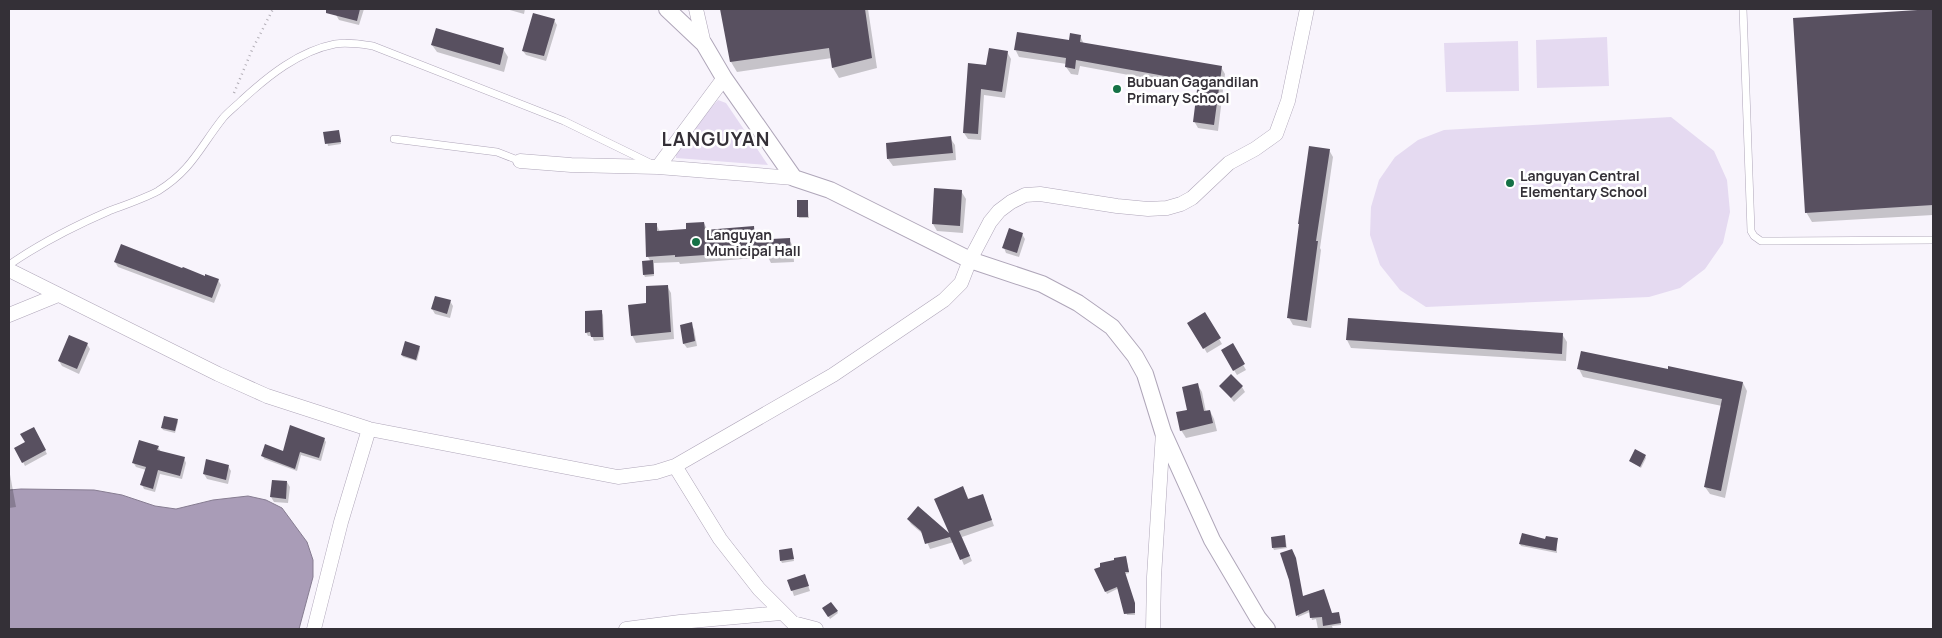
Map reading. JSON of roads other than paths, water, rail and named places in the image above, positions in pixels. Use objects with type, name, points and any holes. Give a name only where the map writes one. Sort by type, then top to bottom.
[{"type":"street","points":[[667,9],[704,44],[724,78],[794,178]]},
{"type":"street","points":[[696,9],[704,44]]},
{"type":"street","points":[[9,270],[218,374],[259,392],[369,429],[618,477],[649,473],[675,466],[833,375],[913,322],[954,292],[961,283],[970,260],[990,222],[999,211],[1025,195],[1055,195],[1117,206],[1148,209],[1166,208],[1181,204],[1192,198],[1229,163],[1256,150],[1276,134],[1288,101],[1307,9]]},
{"type":"street","points":[[658,167],[724,78]]},
{"type":"street","points":[[520,161],[571,166],[658,167],[794,178],[830,190],[970,260],[1042,284],[1078,303],[1112,327],[1135,356],[1145,374],[1162,432],[1212,540],[1258,618],[1267,629]]},
{"type":"street","points":[[9,316],[58,295]]},
{"type":"street","points":[[314,629],[369,429]]},
{"type":"street","points":[[1153,629],[1162,432]]},
{"type":"street","points":[[675,466],[720,539],[759,589],[792,623],[816,629]]},
{"type":"street","points":[[626,629],[781,613]]},
{"type":"lane","points":[[1743,9],[1751,231],[1754,236],[1761,241],[1933,240]]},
{"type":"lane","points":[[9,265],[60,233],[156,191],[179,176],[196,157],[224,117],[260,84],[292,61],[335,44],[373,46],[564,122],[658,167]]},
{"type":"lane","points":[[394,139],[497,152],[520,161]]},
{"type":"place","name":"Bubuan Gagandilan Primary School","points":[[1117,89]]},
{"type":"place","name":"Languyan Central Elementary School","points":[[1510,183]]},
{"type":"place","name":"Languyan Municipal Hall","points":[[696,242]]},
{"type":"district","name":"LANGUYAN","points":[[716,139]]}]
